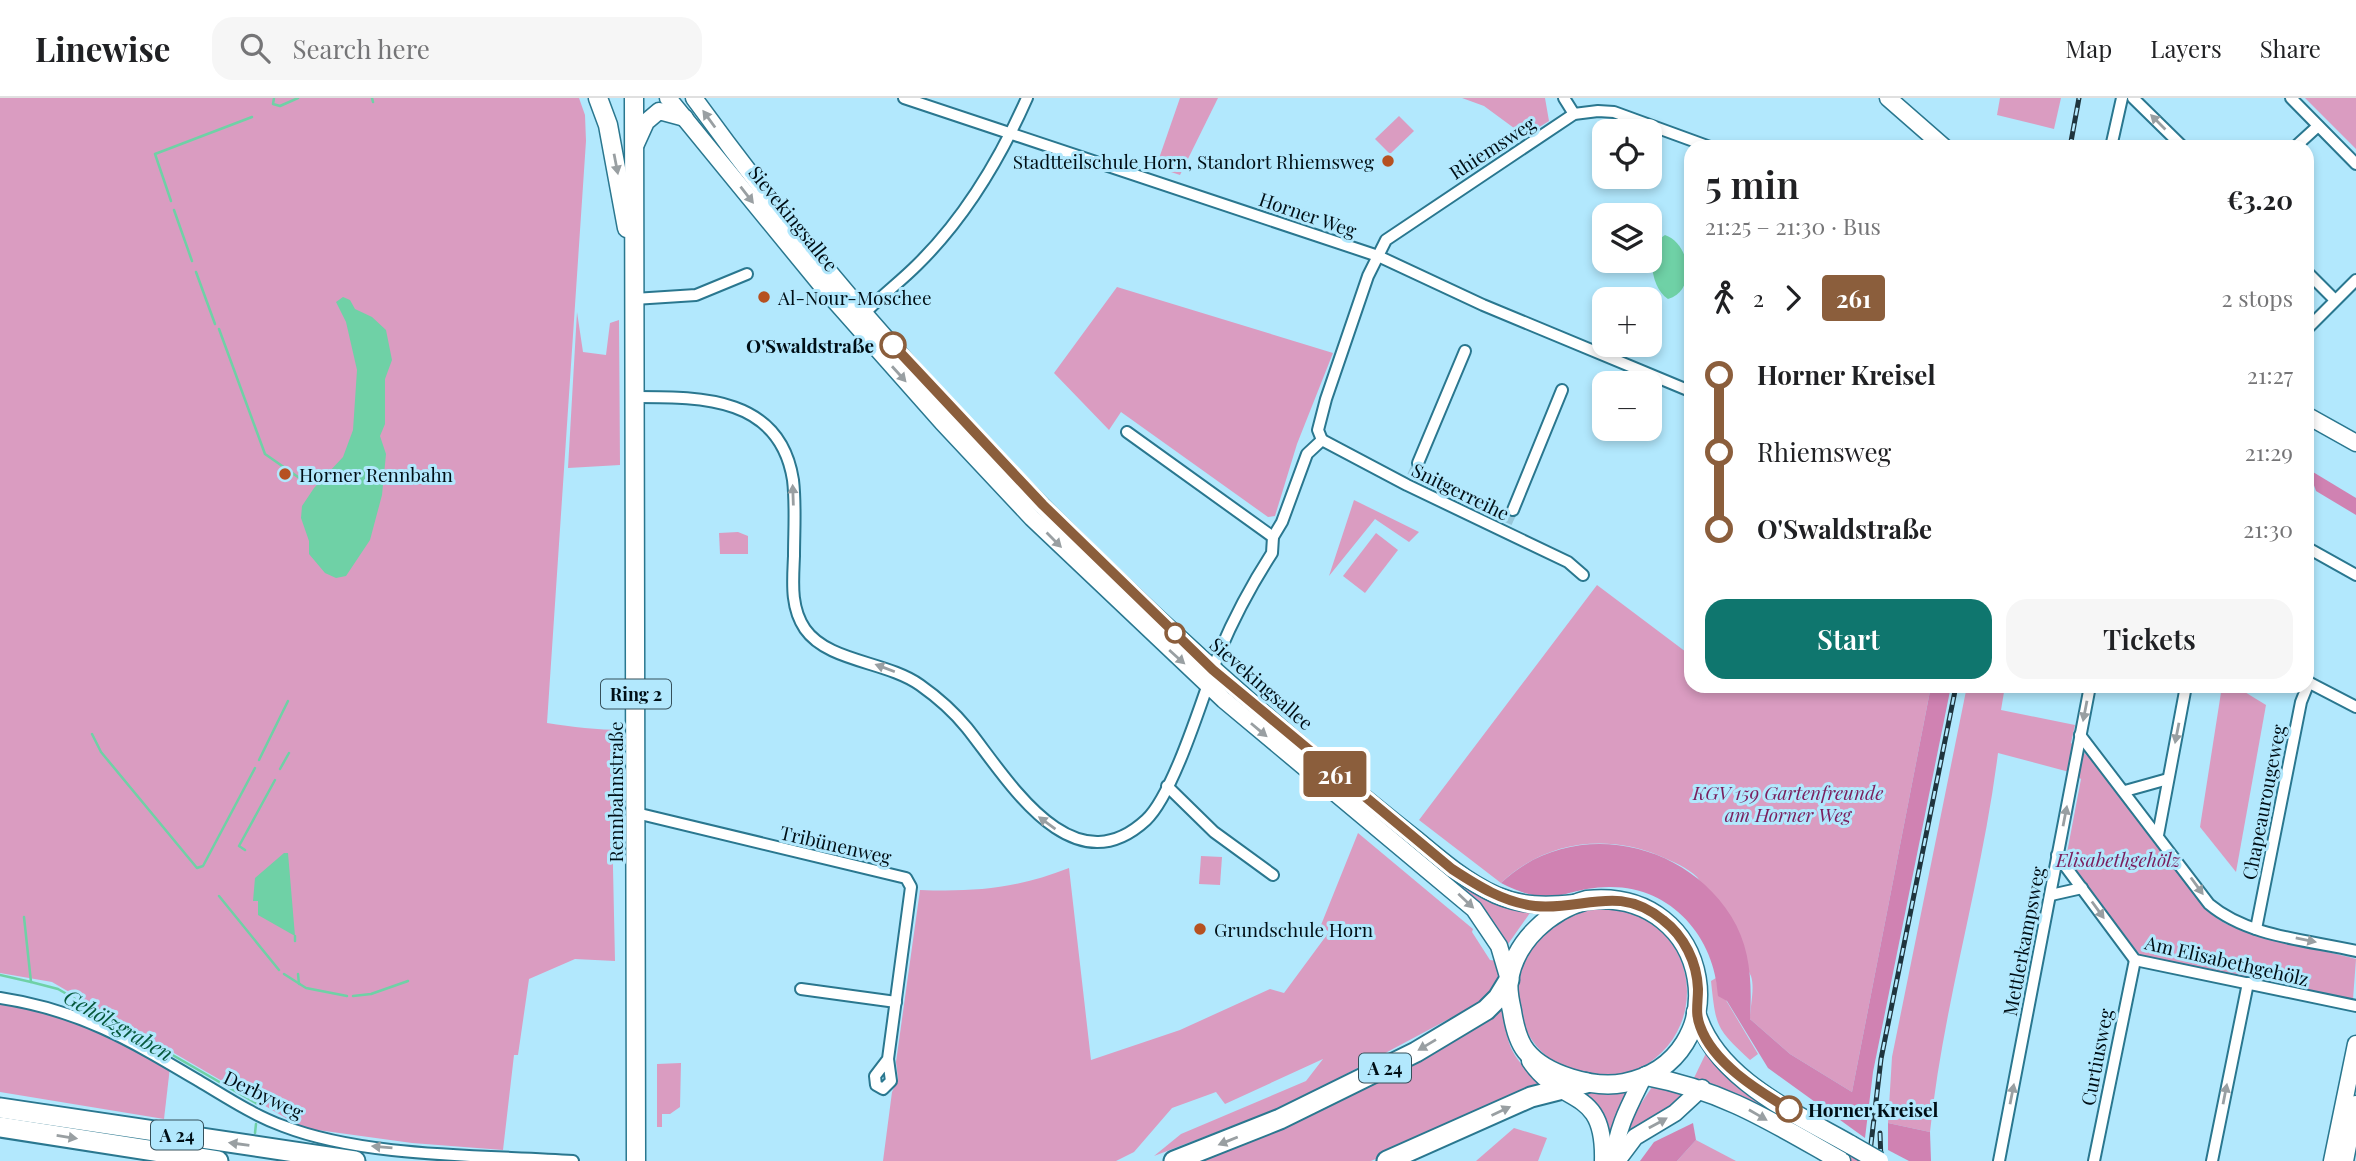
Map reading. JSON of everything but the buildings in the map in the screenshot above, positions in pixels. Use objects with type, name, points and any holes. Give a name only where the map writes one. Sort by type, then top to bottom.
[{"type":"highway","name":"A 24","points":[[1174,1161],[1301,1110],[1416,1052],[1491,1006],[1509,980]]},
{"type":"highway","points":[[1387,1161],[1531,1097],[1586,1083]]},
{"type":"highway","name":"A 24","points":[[0,1108],[355,1161]]},
{"type":"highway","name":"A 24","points":[[0,1127],[218,1161]]},
{"type":"main road","name":"Rennbahnstraße","points":[[598,98],[608,125],[634,255]]},
{"type":"main road","name":"Rennbahnstraße","points":[[635,98],[636,1161]]},
{"type":"main road","name":"Sievekingsallee","points":[[668,98],[859,318],[1210,677],[1474,909],[1495,937],[1509,980],[1513,1019],[1527,1052],[1565,1076],[1586,1083],[1611,1085],[1644,1077],[1702,1088],[1732,1100],[1840,1161]]},
{"type":"main road","name":"Sievekingsallee","points":[[694,98],[859,318]]},
{"type":"main road","points":[[1888,98],[1935,140]]},
{"type":"main road","points":[[636,144],[646,122],[659,111],[687,119]]},
{"type":"main road","points":[[2314,418],[2356,443]]},
{"type":"main road","name":"Sievekingsallee","points":[[1210,677],[1478,886],[1527,905],[1577,903],[1597,899],[1629,902],[1646,909],[1670,925],[1682,939],[1694,965],[1698,993],[1696,1012],[1677,1051],[1644,1077]]},
{"type":"main road","name":"Sievekingsallee","points":[[1509,980],[1531,935],[1553,915],[1577,903]]},
{"type":"main road","name":"Sievekingsallee","points":[[1696,1012],[1704,1034],[1741,1076],[1768,1097],[1879,1161]]},
{"type":"main road","points":[[2332,1161],[2356,1044]]},
{"type":"main road","points":[[1527,1052],[1537,1071],[1588,1105],[1598,1118],[1603,1140],[1603,1161]]},
{"type":"main road","points":[[1615,1161],[1615,1142],[1622,1119],[1644,1077]]},
{"type":"main road","points":[[1615,1161],[1635,1137],[1675,1113],[1702,1088]]},
{"type":"main road","points":[[2345,1161],[2356,1104]]},
{"type":"street","name":"Horner Weg","points":[[904,98],[1378,256],[1483,305],[1684,389]]},
{"type":"street","points":[[859,318],[918,264],[955,222],[990,172],[1027,98]]},
{"type":"street","points":[[1564,98],[1574,114],[1614,112],[1691,140]]},
{"type":"street","points":[[2113,140],[2122,98]]},
{"type":"street","points":[[2133,98],[2176,140]]},
{"type":"street","points":[[2291,98],[2356,164]]},
{"type":"street","name":"Rhiemsweg","points":[[1322,440],[1318,430],[1319,422],[1368,276],[1394,231],[1574,114]]},
{"type":"street","points":[[2303,140],[2318,126]]},
{"type":"street","points":[[634,299],[696,295],[747,274]]},
{"type":"street","points":[[2314,279],[2335,300]]},
{"type":"street","points":[[2314,322],[2356,280]]},
{"type":"street","points":[[1418,463],[1465,351]]},
{"type":"street","points":[[1513,510],[1562,390]]},
{"type":"street","points":[[635,397],[713,400],[739,408],[760,422],[775,438],[791,470],[794,499],[793,598],[806,629],[829,649],[895,671],[933,695],[965,725],[1035,813],[1049,825],[1084,839],[1111,838],[1143,822],[1156,809],[1210,677],[1272,553],[1273,537],[1282,522],[1307,454],[1322,440]]},
{"type":"street","points":[[1127,432],[1273,537]]},
{"type":"street","name":"Snitgerreihe","points":[[1322,440],[1505,528],[1568,562],[1583,575]]},
{"type":"street","points":[[2314,551],[2356,575]]},
{"type":"street","points":[[2314,685],[2356,706]]},
{"type":"street","name":"Mettlerkampsweg","points":[[1999,1161],[2089,693]]},
{"type":"street","points":[[2158,835],[2185,693]]},
{"type":"street","name":"Chapeaurougeweg","points":[[2256,929],[2304,693]]},
{"type":"street","name":"Am Elisabethgehölz","points":[[2080,736],[2210,904],[2221,914],[2256,929],[2356,951]]},
{"type":"street","points":[[2125,791],[2168,779]]},
{"type":"street","points":[[1167,786],[1214,832],[1273,875]]},
{"type":"street","name":"Tribünenweg","points":[[636,813],[906,878],[911,887],[888,1059]]},
{"type":"street","name":"Am Elisabethgehölz","points":[[2057,856],[2135,960],[2356,1006]]},
{"type":"street","points":[[2051,895],[2082,888]]},
{"type":"street","name":"Curtiusweg","points":[[2094,1161],[2135,960]]},
{"type":"street","points":[[2212,1161],[2248,983]]},
{"type":"street","points":[[802,989],[896,1002]]},
{"type":"street","name":"Derbyweg","points":[[0,998],[54,1007],[86,1019],[147,1050],[255,1114],[298,1132],[359,1145],[573,1161]]},
{"type":"green space","name":"Horner Rennbahn","points":[[0,98],[579,98],[585,115],[586,141],[547,723],[624,730],[623,803],[612,822],[615,961],[575,959],[529,979],[518,1055],[514,1055],[503,1150],[412,1143],[303,1128],[52,982],[0,973]]},
{"type":"green space","points":[[1180,98],[1218,98],[1180,175],[1156,167]]},
{"type":"green space","points":[[1462,98],[1545,98],[1549,121],[1512,144],[1518,131],[1484,106]]},
{"type":"green space","points":[[2000,98],[2061,98],[2054,129],[1997,115]]},
{"type":"green space","points":[[2305,98],[2356,98],[2356,149]]},
{"type":"green space","points":[[1399,116],[1414,131],[1390,154],[1375,139]]},
{"type":"green space","points":[[1117,287],[1333,353],[1297,444],[1275,516],[1268,517],[1121,412],[1109,430],[1054,373]]},
{"type":"green space","points":[[577,312],[583,352],[606,355],[610,323],[619,320],[620,465],[568,468]]},
{"type":"green space","points":[[1354,500],[1419,532],[1409,542],[1375,519],[1329,576]]},
{"type":"green space","points":[[738,532],[748,536],[748,554],[720,554],[719,533]]},
{"type":"green space","points":[[1376,533],[1398,550],[1365,593],[1343,576]]},
{"type":"green space","name":"KGV 159 Gartenfreunde am Horner Weg","points":[[1597,585],[1684,650],[1684,693],[1930,693],[1852,1092],[1790,1054],[1750,1019],[1751,976],[1701,883],[1685,868],[1639,849],[1597,844],[1556,850],[1536,858],[1501,883],[1419,820]]},
{"type":"green space","name":"Elisabethgehölz","points":[[1966,693],[2004,693],[2001,710],[2075,725],[2071,743],[2117,787],[2192,892],[2218,919],[2246,932],[2356,959],[2353,999],[2143,959],[2066,858],[2081,779],[2073,773],[1998,753],[1944,1037],[1930,1132],[1888,1123],[1892,1057]]},
{"type":"green space","points":[[2221,693],[2246,693],[2266,705],[2236,872],[2200,827]]},
{"type":"green space","points":[[1268,726],[1413,844],[1532,910],[1506,947]]},
{"type":"green space","points":[[1358,833],[1473,929],[1472,932],[1490,960],[1497,961],[1500,978],[1490,997],[1290,1104],[1154,1156],[1181,1134],[1306,1081],[1323,1059],[1225,1104],[1216,1092],[1172,1108],[1134,1152],[1116,1161],[883,1161],[892,1092],[898,1079],[896,1062],[920,890],[995,888],[1031,881],[1069,868],[1091,1060],[1180,1030],[1270,989],[1284,993],[1329,932],[1321,925]]},
{"type":"green space","points":[[1201,856],[1222,857],[1220,885],[1199,884]]},
{"type":"green space","points":[[1602,907],[1634,914],[1662,932],[1680,960],[1687,992],[1680,1024],[1662,1052],[1634,1070],[1602,1077],[1570,1070],[1542,1052],[1524,1024],[1517,992],[1524,960],[1542,932],[1570,914]]},
{"type":"green space","points":[[1716,978],[1717,985],[1758,1054],[1750,1060],[1730,1041],[1720,1026],[1714,1009],[1711,981]]},
{"type":"green space","points":[[0,1000],[78,1019],[170,1067],[164,1119],[0,1092]]},
{"type":"green space","points":[[1503,1003],[1506,1031],[1512,1051],[1545,1086],[1371,1161],[1193,1161]]},
{"type":"green space","points":[[1707,1051],[1749,1095],[1861,1161],[1849,1161],[1693,1080]]},
{"type":"green space","points":[[681,1063],[680,1107],[670,1114],[662,1114],[662,1127],[657,1127],[657,1064]]},
{"type":"green space","points":[[1654,1084],[1678,1088],[1677,1093],[1685,1099],[1638,1131],[1624,1136],[1634,1114]]},
{"type":"green space","points":[[1630,1087],[1608,1136],[1601,1109],[1593,1099],[1580,1091]]},
{"type":"green space","points":[[1514,1128],[1547,1138],[1538,1161],[1476,1161]]},
{"type":"green space","points":[[1696,1140],[1736,1161],[1677,1161]]},
{"type":"shaded area","points":[[1665,235],[1674,240],[1684,255],[1684,285],[1677,294],[1668,299],[1662,293],[1662,287],[1657,286],[1653,273],[1662,273],[1662,238]]},
{"type":"shaded area","points":[[343,297],[350,300],[355,309],[372,317],[386,330],[392,360],[385,379],[385,424],[380,436],[386,454],[382,495],[370,540],[346,576],[336,578],[325,573],[309,554],[309,541],[301,518],[302,506],[314,488],[343,457],[353,430],[357,370],[346,322],[336,302]]},
{"type":"shaded area","points":[[2314,473],[2356,498],[2356,515],[2316,491]]},
{"type":"shaded area","points":[[1930,693],[1950,693],[1873,1072],[1865,1138],[1768,1068],[1727,1001],[1718,996],[1715,974],[1699,935],[1670,905],[1652,895],[1631,889],[1592,888],[1546,897],[1534,896],[1501,883],[1528,863],[1559,850],[1591,844],[1623,846],[1655,854],[1684,869],[1710,890],[1738,928],[1749,966],[1750,1019],[1790,1054],[1852,1092]]},
{"type":"shaded area","points":[[284,853],[288,853],[295,936],[258,915],[258,901],[253,901],[255,878]]},
{"type":"shaded area","points":[[1693,1123],[1696,1140],[1677,1161],[1640,1161],[1654,1142]]},
{"type":"shaded area","points":[[1888,1123],[1930,1132],[1931,1161],[1909,1161],[1888,1150]]},
{"type":"waterway","points":[[274,98],[273,104],[280,106],[298,98]]},
{"type":"waterway","points":[[372,98],[373,102]]},
{"type":"waterway","points":[[171,201],[155,154],[252,117]]},
{"type":"waterway","points":[[174,210],[192,261]]},
{"type":"waterway","points":[[196,272],[215,324]]},
{"type":"waterway","points":[[219,329],[265,454],[308,484]]},
{"type":"waterway","points":[[259,760],[288,701]]},
{"type":"waterway","points":[[92,734],[101,752],[197,868],[203,866],[255,768]]},
{"type":"waterway","points":[[280,769],[289,753]]},
{"type":"waterway","points":[[245,850],[239,846],[275,780]]},
{"type":"waterway","points":[[219,896],[279,970]]},
{"type":"waterway","name":"Gehölzgraben","points":[[24,917],[31,982],[58,989],[261,1106]]},
{"type":"waterway","points":[[295,936],[295,941]]},
{"type":"waterway","points":[[284,974],[306,988],[347,996]]},
{"type":"waterway","points":[[298,974],[299,984]]},
{"type":"waterway","points":[[0,975],[31,982]]},
{"type":"waterway","points":[[353,996],[371,994],[408,981]]},
{"type":"waterway","name":"Gehölzgraben","points":[[255,1133],[256,1124]]},
{"type":"tunnel","points":[[1412,476],[1418,463]]},
{"type":"tunnel","points":[[1507,523],[1513,510]]},
{"type":"railway","points":[[2071,140],[2079,98]]},
{"type":"railway","points":[[1869,1161],[1881,1059],[1955,693]]},
{"type":"railway","points":[[1880,1133],[1881,1161]]},
{"type":"bus line","name":"261","points":[[893,345],[1043,505],[1213,670],[1452,869],[1493,894],[1527,905],[1548,906],[1610,899],[1638,905],[1670,925],[1682,939],[1694,965],[1698,993],[1696,1012],[1704,1034],[1741,1076],[1789,1109]]},
{"type":"place","name":"Stadtteilschule Horn, Standort Rhiemsweg","points":[[1388,161]]},
{"type":"place","name":"Al-Nour-Moschee","points":[[764,297]]},
{"type":"place","name":"O'Swaldstraße","points":[[893,345]]},
{"type":"place","name":"Horner Rennbahn","points":[[285,474]]},
{"type":"place","name":"Grundschule Horn","points":[[1200,929]]},
{"type":"place","name":"Horner Kreisel","points":[[1789,1109]]}]
